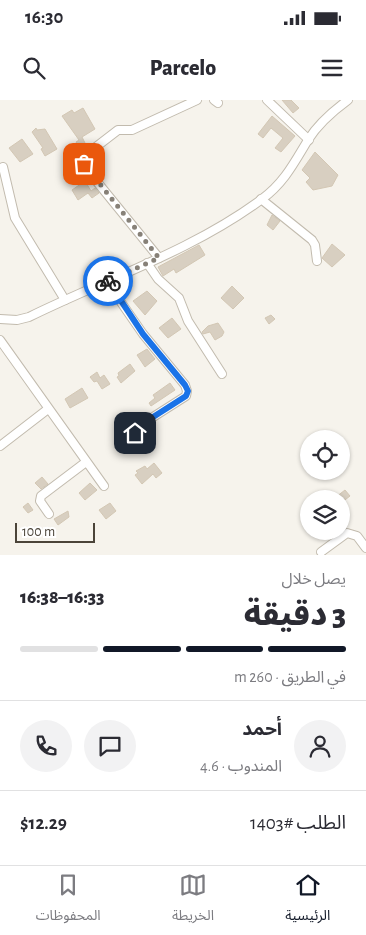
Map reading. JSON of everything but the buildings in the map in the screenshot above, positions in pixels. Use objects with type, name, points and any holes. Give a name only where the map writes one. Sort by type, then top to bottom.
[{"type":"street","points":[[159,258],[89,172],[84,160],[92,150],[118,130],[132,130],[197,100]]},
{"type":"street","points":[[267,100],[309,140]]},
{"type":"street","points":[[0,319],[17,320],[29,317],[107,282],[186,245],[261,200],[283,180],[309,140],[331,113],[348,100]]},
{"type":"street","points":[[3,166],[15,218],[65,300]]},
{"type":"street","points":[[261,200],[312,240],[315,245],[316,260]]},
{"type":"street","points":[[147,263],[158,279],[179,298],[188,321],[222,374]]},
{"type":"street","points":[[107,282],[143,334],[188,391],[186,396],[135,430],[140,440],[133,448]]},
{"type":"street","points":[[0,340],[104,486]]},
{"type":"street","points":[[0,446],[48,409]]},
{"type":"street","points":[[49,514],[40,501],[41,496],[86,462]]},
{"type":"street","points":[[321,552],[347,533],[357,536],[366,548]]},
{"type":"way so far","points":[[84,164],[159,258],[108,281]]},
{"type":"route","points":[[108,281],[143,334],[188,391],[186,396],[139,426],[135,433]]}]
